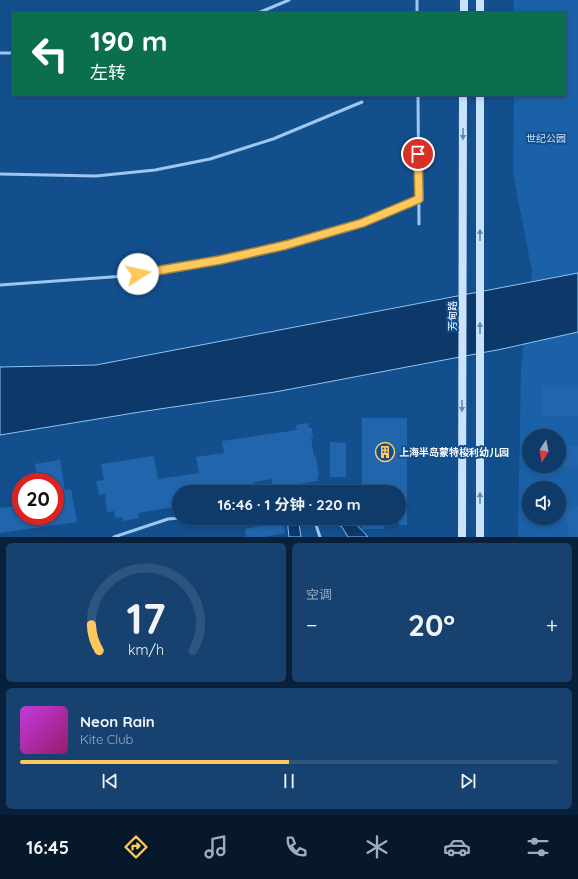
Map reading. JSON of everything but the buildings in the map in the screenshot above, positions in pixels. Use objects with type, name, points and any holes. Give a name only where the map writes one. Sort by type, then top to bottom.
[{"type":"main road","points":[[464,0],[464,12]]},
{"type":"main road","points":[[480,0],[480,12]]},
{"type":"main road","name":"芳甸路","points":[[462,537],[463,96]]},
{"type":"main road","points":[[480,96],[480,537]]},
{"type":"lane","points":[[260,12],[289,0]]},
{"type":"lane","points":[[417,0],[417,12]]},
{"type":"lane","points":[[0,53],[12,53]]},
{"type":"lane","points":[[418,96],[419,224]]},
{"type":"lane","points":[[0,174],[96,176],[155,170],[196,162],[273,139],[362,102]]},
{"type":"lane","points":[[0,285],[125,276],[220,260],[286,245],[362,223],[419,199]]},
{"type":"lane","points":[[114,537],[172,519]]},
{"type":"lane","points":[[316,525],[320,537]]},
{"type":"green space","name":"世纪公园","points":[[514,0],[578,0],[578,537],[518,537],[521,368],[532,271],[513,173],[514,96],[566,96],[566,12],[514,12]]},
{"type":"shaded area","points":[[578,273],[578,332],[502,349],[275,392],[0,435],[0,367],[96,365]]},
{"type":"shaded area","points":[[288,525],[299,525],[301,537],[289,537]]},
{"type":"shaded area","points":[[338,525],[356,525],[368,537],[348,537],[342,527]]},
{"type":"place","name":"上海半岛蒙特梭利幼儿园","points":[[385,452]]},
{"type":"route","points":[[138,274],[220,260],[286,245],[362,223],[419,199],[418,154]]}]
